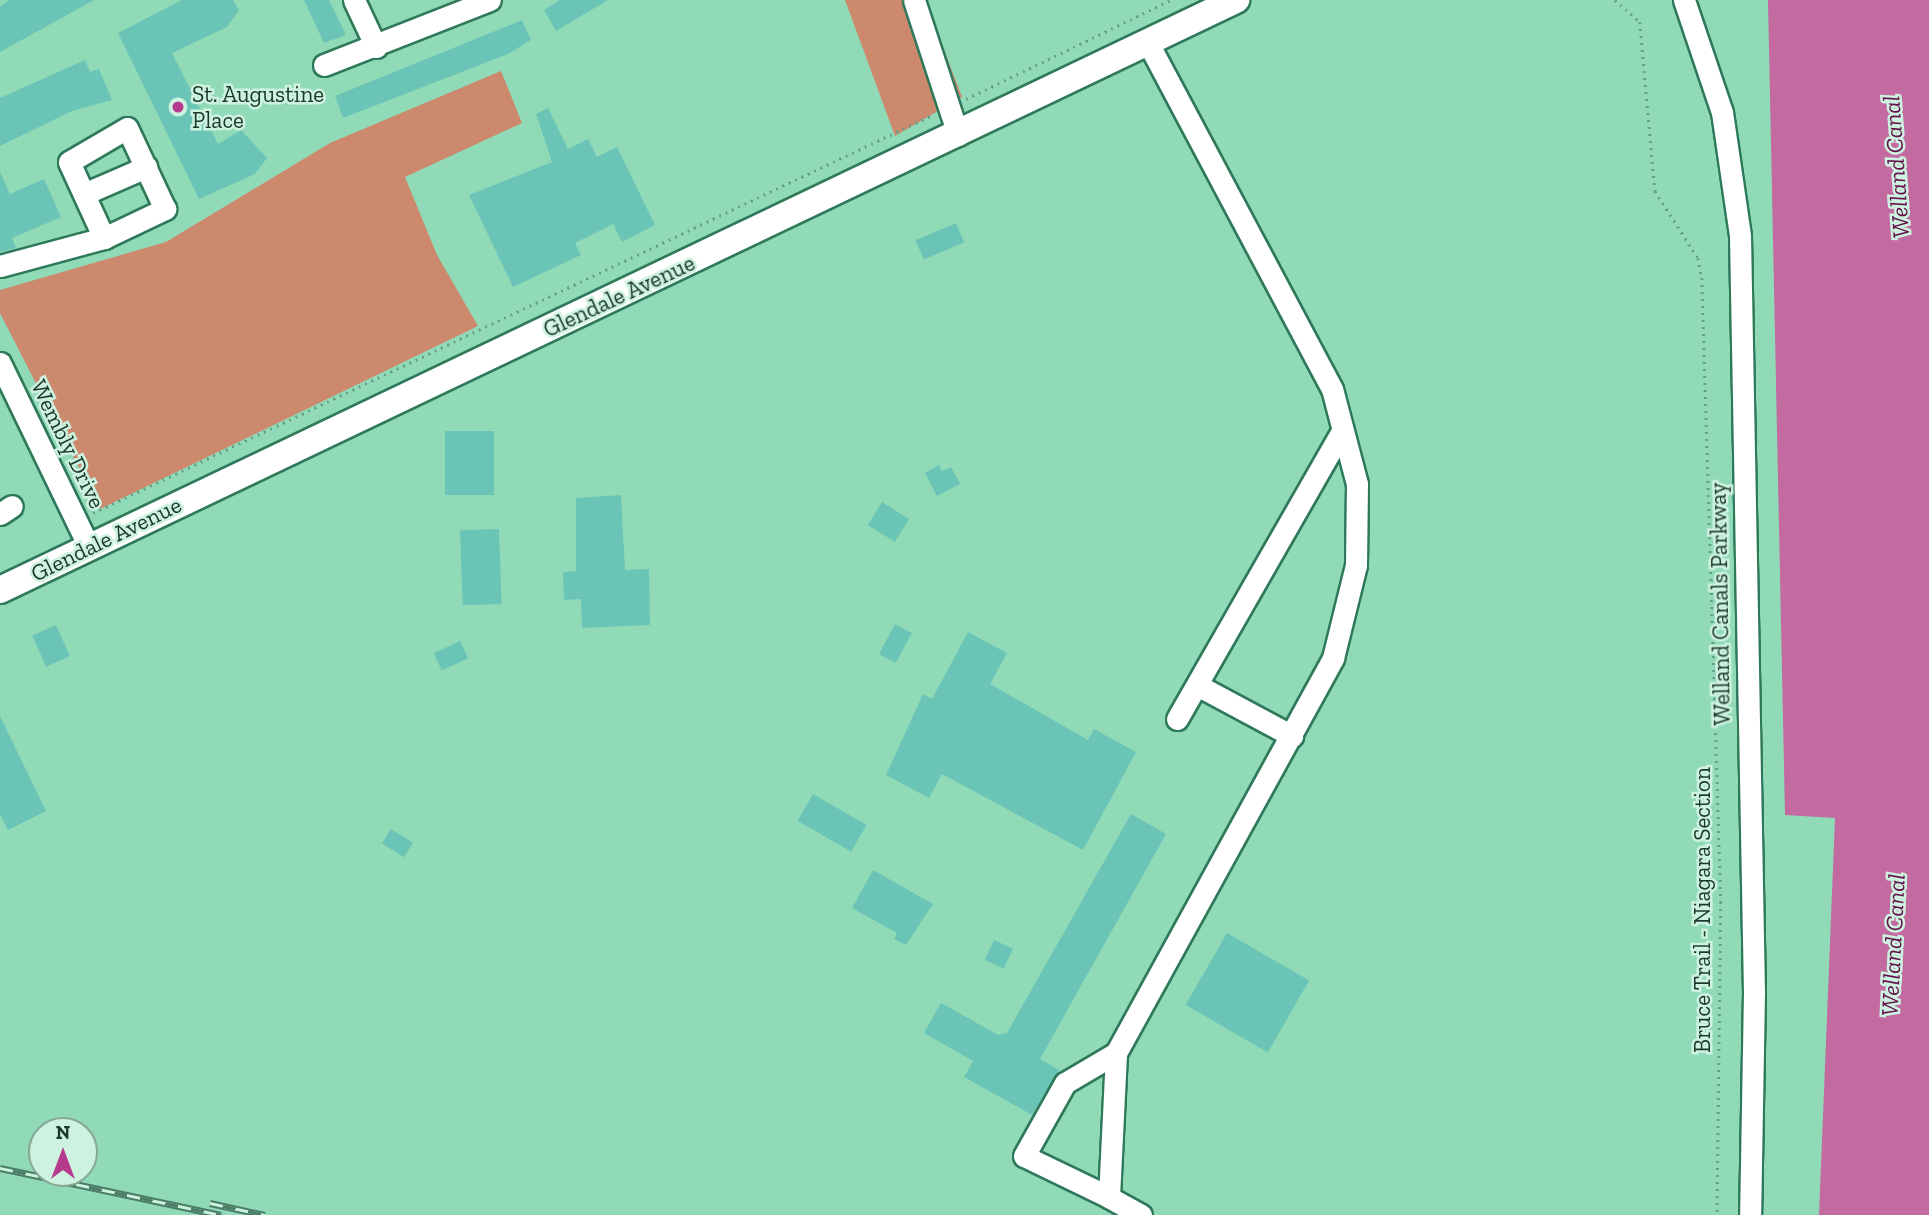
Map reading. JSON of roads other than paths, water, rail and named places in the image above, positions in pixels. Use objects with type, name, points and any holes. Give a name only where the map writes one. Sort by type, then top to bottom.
[{"type":"main road","name":"Glendale Avenue","points":[[0,590],[1236,0]]},
{"type":"street","points":[[354,0],[376,47]]},
{"type":"street","points":[[324,65],[376,47],[490,0]]},
{"type":"street","points":[[914,0],[958,135]]},
{"type":"street","name":"Welland Canals Parkway","points":[[1684,0],[1722,112],[1740,236],[1754,992],[1750,1215]]},
{"type":"street","points":[[1109,1197],[1116,1053],[1333,658],[1356,565],[1357,484],[1332,389],[1148,43]]},
{"type":"street","points":[[0,266],[104,239],[165,209],[127,128],[69,162],[104,239]]},
{"type":"street","points":[[84,194],[146,167]]},
{"type":"street","name":"Wembly Drive","points":[[0,363],[89,547]]},
{"type":"street","points":[[1177,719],[1342,430]]},
{"type":"street","points":[[1197,685],[1292,736]]},
{"type":"street","points":[[1116,1053],[1065,1083],[1024,1156],[1142,1215]]},
{"type":"water","name":"Welland Canal","points":[[1768,0],[1929,0],[1929,1215],[1819,1215],[1835,818],[1785,815]]},
{"type":"railway","points":[[0,1168],[221,1215]]},
{"type":"railway","points":[[210,1203],[265,1215]]},
{"type":"place","name":"St. Augustine Place","points":[[178,107]]}]
